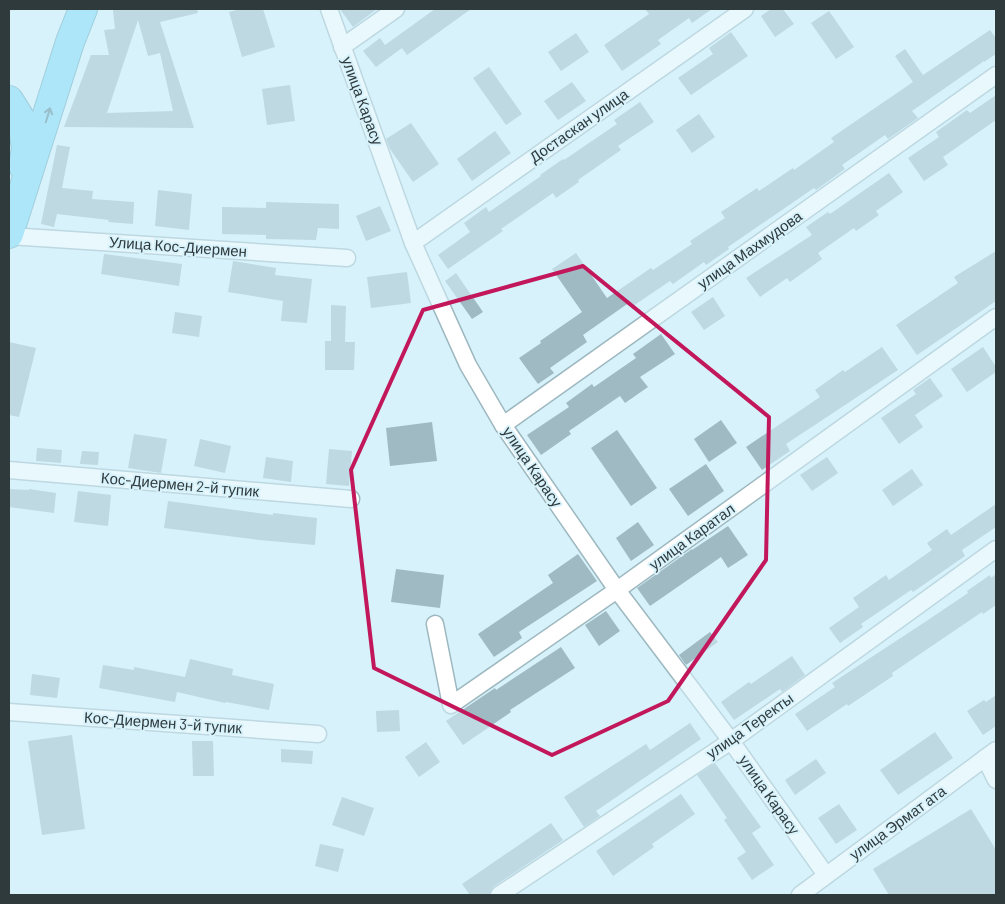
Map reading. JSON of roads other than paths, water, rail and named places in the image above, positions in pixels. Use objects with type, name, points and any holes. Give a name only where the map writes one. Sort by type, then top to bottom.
[{"type":"highway","points":[[11,227],[70,42],[83,9]]},
{"type":"highway","points":[[9,100],[22,121],[26,148],[11,227]]},
{"type":"street","name":"улица Карасу","points":[[329,9],[414,243],[468,365],[503,425],[617,590],[731,741],[826,876]]},
{"type":"street","points":[[342,47],[396,9]]},
{"type":"street","name":"Достаскан улица","points":[[414,243],[745,9]]},
{"type":"street","name":"улица Махмудова","points":[[503,425],[996,75]]},
{"type":"street","name":"Улица Кос-Диермен","points":[[11,227],[347,258]]},
{"type":"street","name":"улица Каратал","points":[[435,624],[451,705],[617,590],[996,317]]},
{"type":"street","name":"Кос-Диермен 2-й тупик","points":[[9,470],[351,499]]},
{"type":"street","name":"улица Теректы","points":[[498,895],[731,741],[996,549]]},
{"type":"street","name":"Кос-Диермен 3-й тупик","points":[[9,712],[318,734]]},
{"type":"street","points":[[991,754],[996,780]]},
{"type":"street","name":"улица Эрмат ата","points":[[800,895],[991,754]]}]
